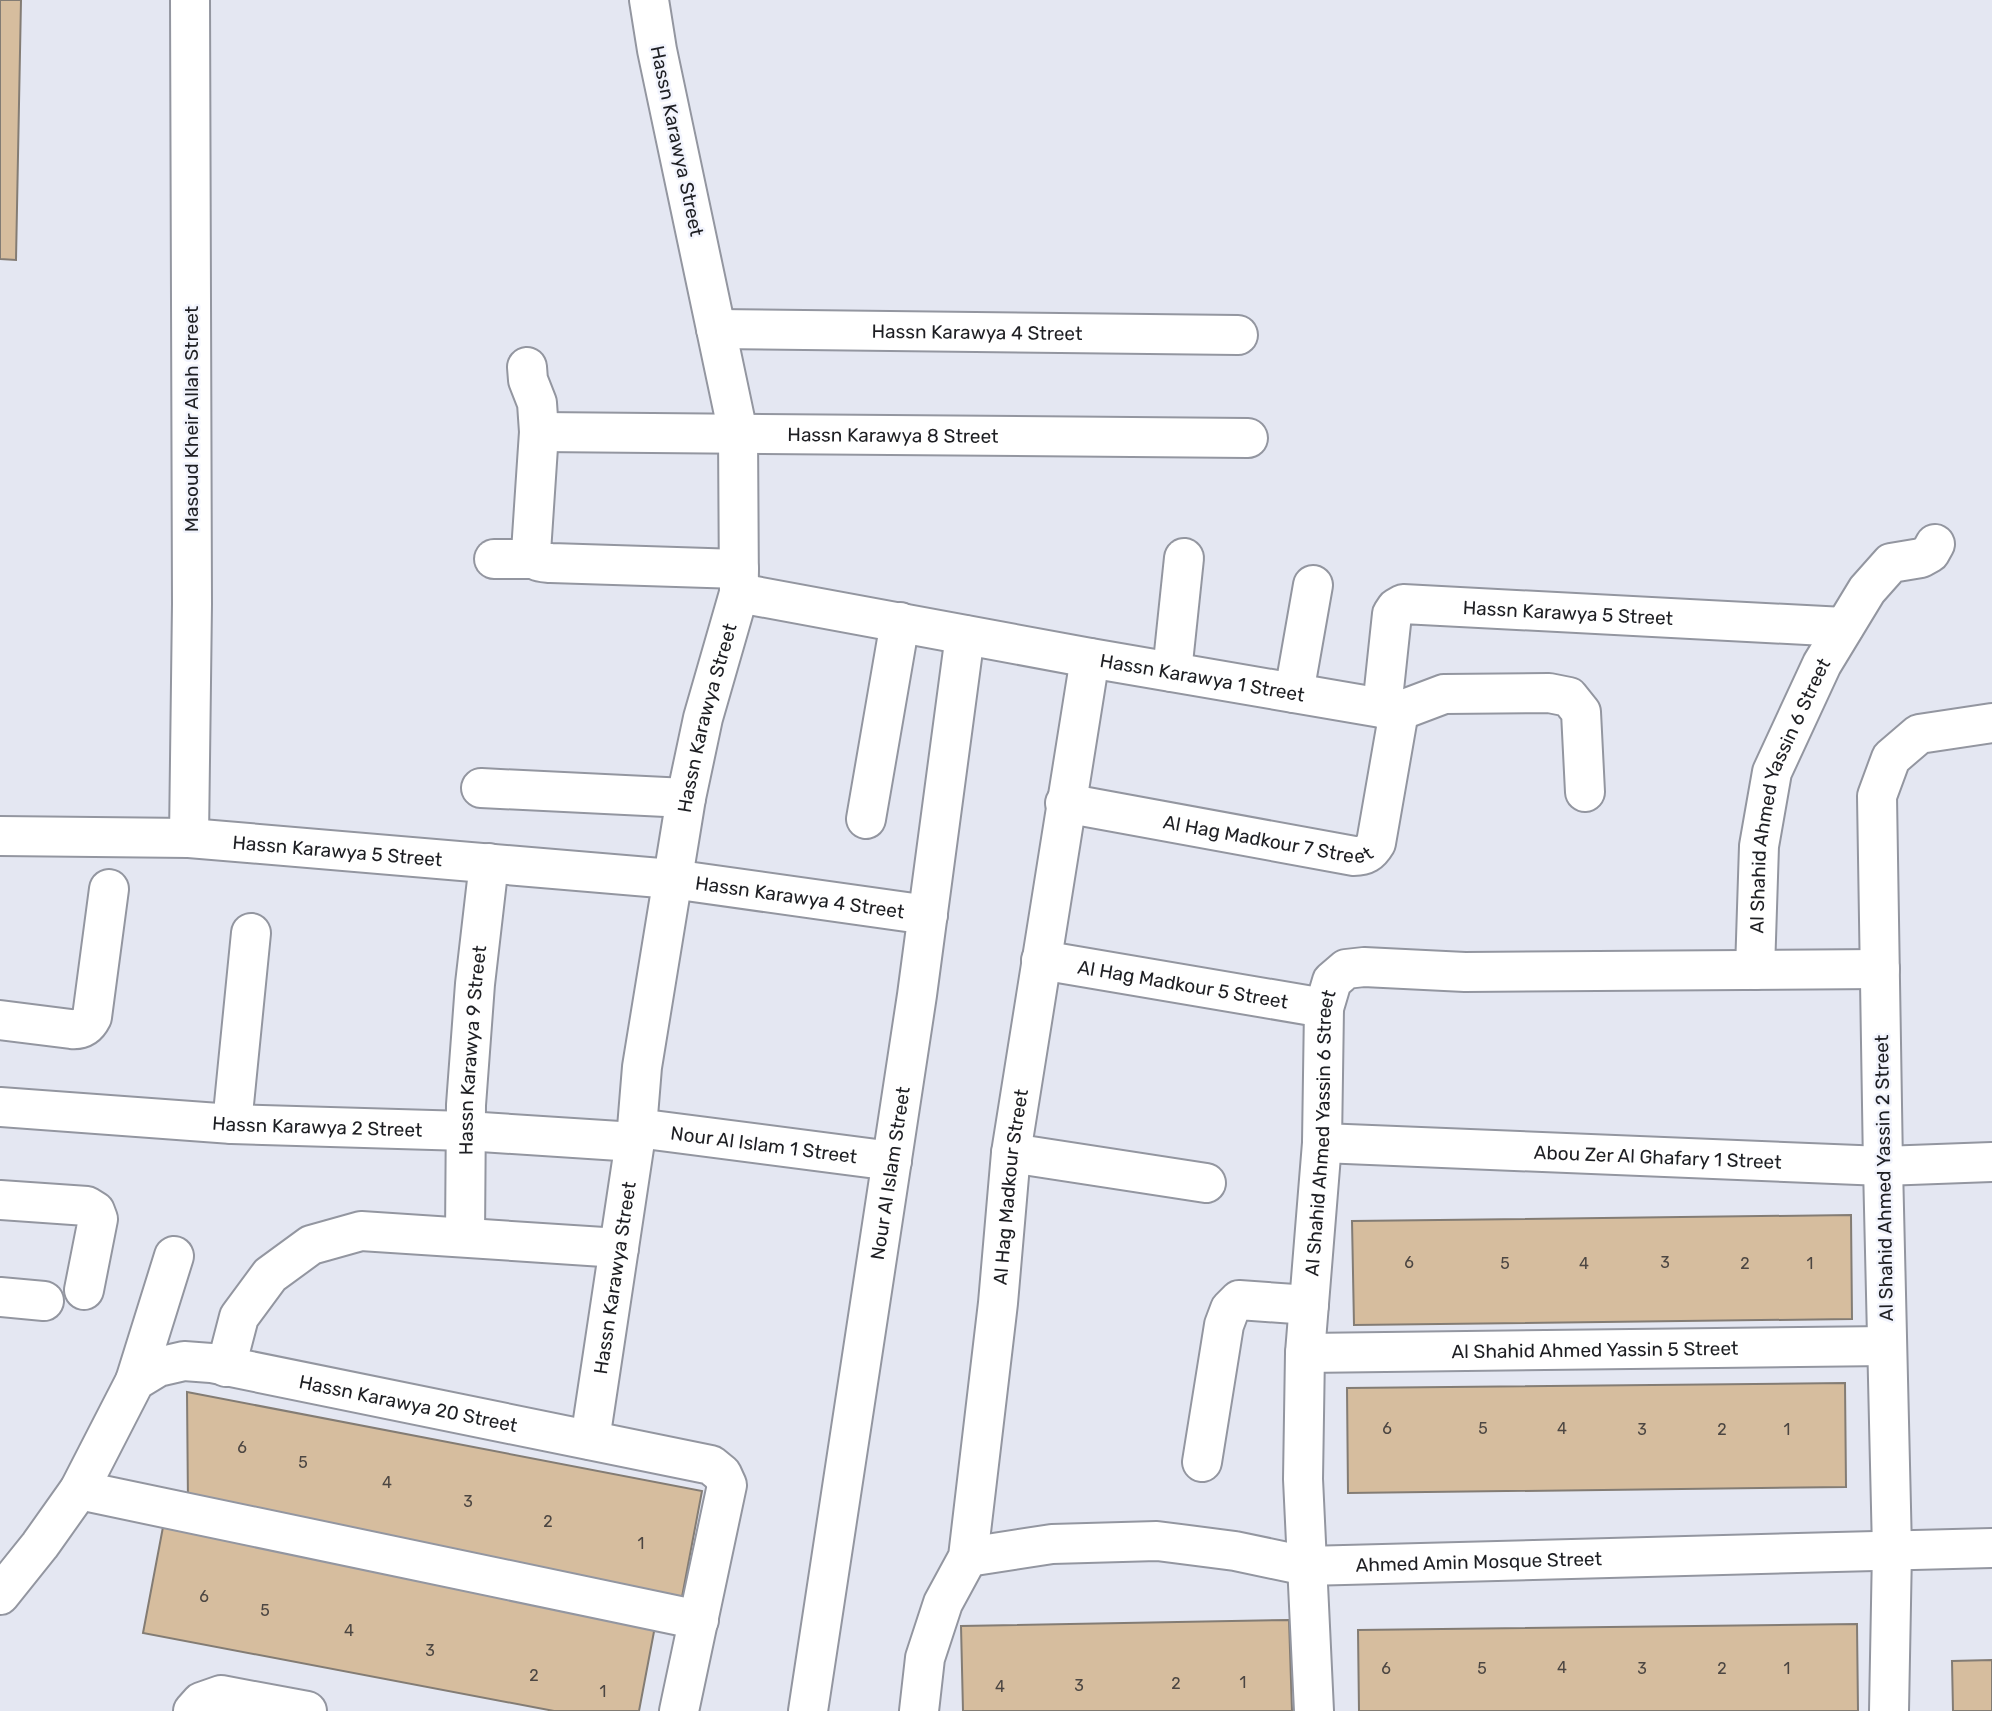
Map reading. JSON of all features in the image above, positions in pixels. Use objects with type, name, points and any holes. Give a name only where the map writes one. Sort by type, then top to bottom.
[{"type":"street","name":"Masoud Kheir Allah Street","points":[[190,0],[190,838]]},
{"type":"street","name":"Hassn Karawya Street","points":[[590,1440],[636,1135],[642,1067],[686,798],[703,718],[739,581],[738,433],[649,0]]},
{"type":"street","name":"Hassn Karawya 4 Street","points":[[716,329],[1238,335]]},
{"type":"street","points":[[527,367],[528,380],[537,403],[538,432],[531,552],[533,559]]},
{"type":"street","name":"Hassn Karawya 8 Street","points":[[538,432],[1248,438]]},
{"type":"street","name":"Al Shahid Ahmed Yassin 6 Street","points":[[1755,970],[1759,845],[1772,772],[1804,701],[1867,590],[1891,563],[1921,558],[1930,553],[1935,544]]},
{"type":"street","points":[[1172,672],[1184,558]]},
{"type":"street","name":"Hassn Karawya 1 Street","points":[[494,559],[533,559],[537,562],[739,581],[900,622],[965,635],[1391,709]]},
{"type":"street","points":[[1294,693],[1313,585]]},
{"type":"street","name":"Hassn Karawya 5 Street","points":[[1391,709],[1392,614],[1403,604],[1844,627]]},
{"type":"street","points":[[866,819],[900,622]]},
{"type":"street","name":"Nour Al Islam Street","points":[[808,1711],[928,915],[965,635]]},
{"type":"street","name":"Al Hag Madkour Street","points":[[919,1711],[925,1658],[943,1603],[968,1558],[998,1303],[1010,1153],[1090,658]]},
{"type":"street","points":[[1391,709],[1444,694],[1549,693],[1569,696],[1581,712],[1586,792]]},
{"type":"street","name":"Al Hag Madkour 7 Street","points":[[1065,803],[1364,856],[1376,843],[1391,709]]},
{"type":"street","name":"Al Shahid Ahmed Yassin 2 Street","points":[[1889,1711],[1892,1550],[1877,796],[1891,758],[1919,734],[1992,723]]},
{"type":"street","points":[[481,788],[686,798]]},
{"type":"street","name":"Hassn Karawya 5 Street","points":[[0,836],[190,838],[673,879]]},
{"type":"street","name":"Hassn Karawya 9 Street","points":[[465,1237],[466,1131],[475,984],[489,863]]},
{"type":"street","name":"Hassn Karawya 4 Street","points":[[673,879],[928,915]]},
{"type":"street","points":[[0,1020],[71,1030],[80,1030],[88,1025],[92,1017],[109,889]]},
{"type":"street","points":[[232,1124],[251,933]]},
{"type":"street","name":"Al Hag Madkour 5 Street","points":[[1041,960],[1324,1008]]},
{"type":"street","name":"Al Shahid Ahmed Yassin 6 Street","points":[[1314,1711],[1303,1479],[1305,1353],[1322,1143],[1324,1008],[1332,981],[1346,969],[1364,967],[1465,971],[1880,970]]},
{"type":"street","name":"Hassn Karawya 2 Street","points":[[0,1107],[232,1124],[636,1135]]},
{"type":"street","name":"Nour Al Islam 1 Street","points":[[636,1135],[892,1161]]},
{"type":"street","name":"Abou Zer Al Ghafary 1 Street","points":[[1322,1143],[1883,1167],[1992,1162]]},
{"type":"street","points":[[1010,1153],[1206,1183]]},
{"type":"street","points":[[0,1200],[87,1206],[95,1211],[98,1219],[84,1290]]},
{"type":"street","points":[[226,1367],[239,1317],[270,1275],[311,1245],[361,1231],[619,1248]]},
{"type":"street","points":[[0,1595],[79,1490],[135,1381],[174,1256]]},
{"type":"street","points":[[0,1297],[44,1301]]},
{"type":"street","points":[[1202,1462],[1224,1325],[1230,1309],[1239,1300],[1309,1305]]},
{"type":"street","name":"Al Shahid Ahmed Yassin 5 Street","points":[[1305,1353],[1887,1346]]},
{"type":"street","name":"Hassn Karawya 20 Street","points":[[135,1381],[158,1367],[184,1361],[226,1367],[710,1465],[722,1474],[727,1485],[679,1711]]},
{"type":"street","points":[[79,1490],[699,1620]]},
{"type":"street","name":"Ahmed Amin Mosque Street","points":[[968,1558],[1052,1544],[1157,1541],[1235,1550],[1306,1566],[1992,1548]]},
{"type":"street","points":[[193,1711],[201,1702],[221,1695],[307,1711]]},
{"type":"building","points":[[0,0],[21,0],[16,260],[0,259]]},
{"type":"building","points":[[1851,1215],[1852,1319],[1354,1325],[1352,1221]]},
{"type":"building","points":[[1845,1383],[1846,1487],[1348,1493],[1347,1388]]},
{"type":"building","points":[[187,1392],[702,1491],[682,1597],[188,1504]]},
{"type":"building","points":[[163,1527],[656,1621],[639,1711],[554,1711],[143,1633]]},
{"type":"building","points":[[1289,1620],[1292,1711],[963,1711],[961,1626]]},
{"type":"building","points":[[1857,1624],[1858,1711],[1359,1711],[1358,1630]]},
{"type":"building","points":[[1992,1660],[1992,1711],[1953,1711],[1952,1661]]}]
